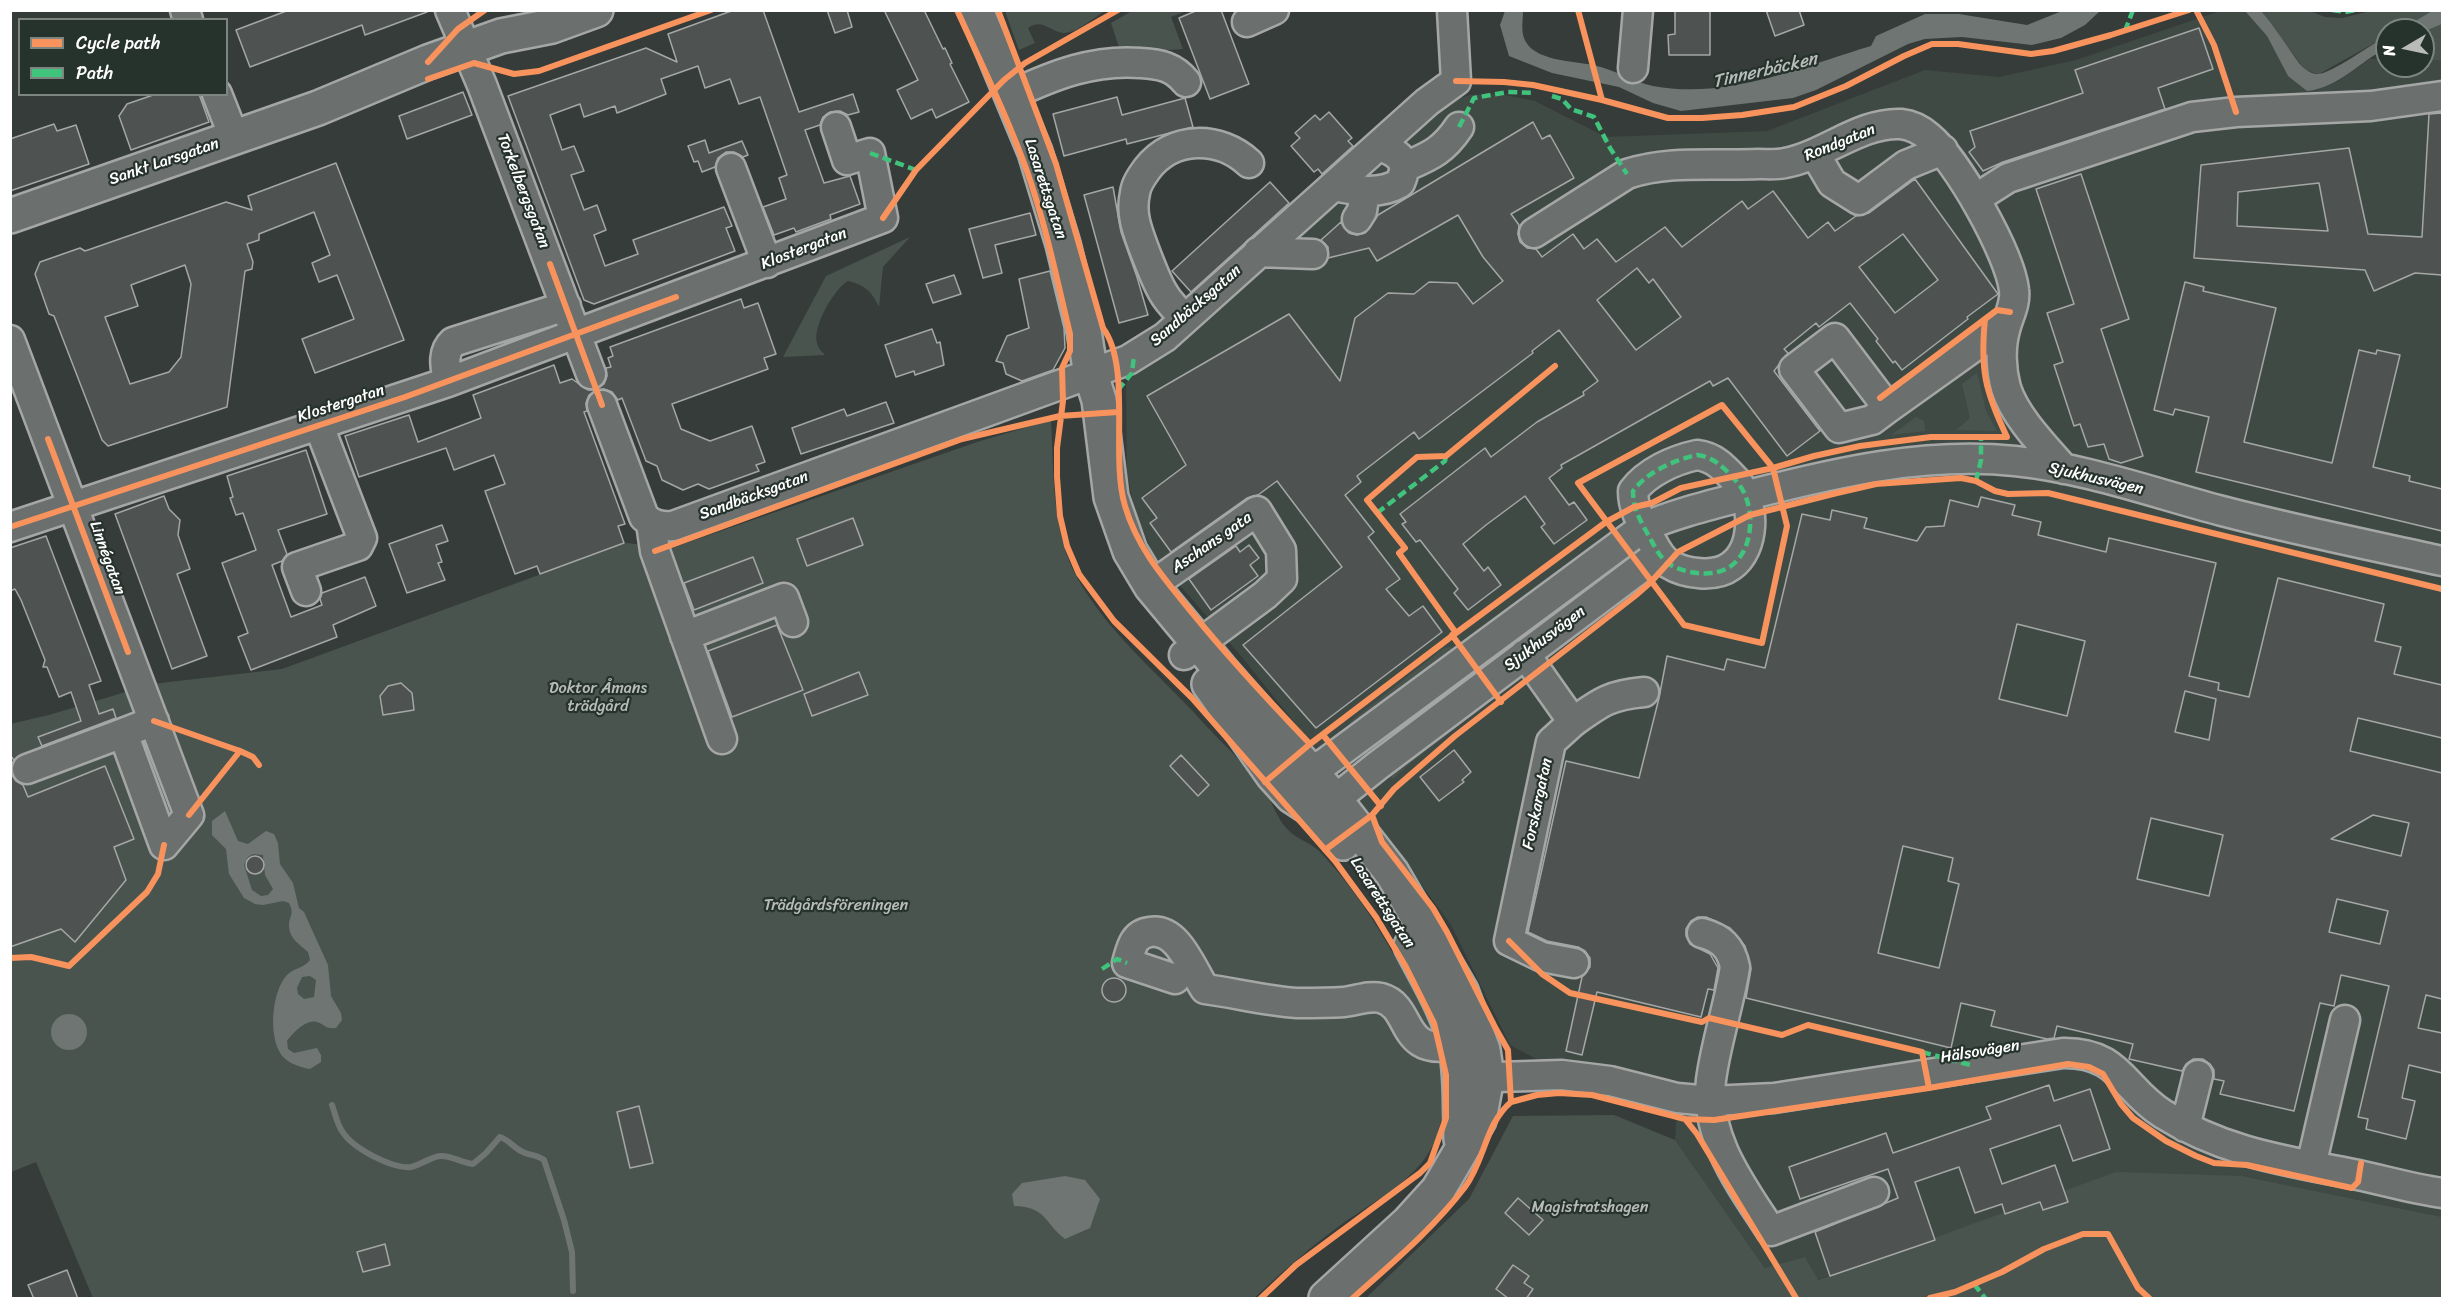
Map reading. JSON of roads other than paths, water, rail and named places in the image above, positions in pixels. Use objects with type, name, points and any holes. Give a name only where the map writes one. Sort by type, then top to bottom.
[{"type":"main road","name":"Sankt Larsgatan","points":[[10,216],[318,108],[433,78],[470,56],[516,48],[552,26],[596,10]]},
{"type":"main road","name":"Lasarettsgatan","points":[[976,10],[1013,94],[1035,152],[1063,244],[1084,331],[1091,375],[1099,400],[1111,497],[1120,528],[1139,569],[1192,650],[1217,695],[1273,775],[1292,796],[1326,806],[1392,873],[1461,992],[1483,1050],[1474,1078]]},
{"type":"main road","name":"Lasarettsgatan","points":[[1091,375],[1085,401],[1092,495],[1110,555],[1130,588],[1309,770],[1326,806],[1399,923],[1441,1006],[1456,1045],[1474,1078],[1479,1120],[1438,1190],[1415,1215],[1326,1299]]},
{"type":"street","name":"Torkelbergsgatan","points":[[450,10],[470,56],[591,374]]},
{"type":"street","points":[[1247,22],[1274,10]]},
{"type":"street","name":"Sandbäcksgatan","points":[[651,523],[673,526],[1091,375],[1128,360],[1165,337],[1427,102],[1456,81],[1452,10]]},
{"type":"street","points":[[1633,68],[1638,10]]},
{"type":"street","points":[[1013,94],[1071,70],[1116,61],[1168,67],[1186,82]]},
{"type":"street","points":[[219,96],[234,137]]},
{"type":"street","points":[[1975,199],[2008,178],[2192,117],[2236,112],[2371,106],[2442,96]]},
{"type":"street","name":"Rondgatan","points":[[1534,233],[1627,174],[1644,168],[1784,163],[1815,154],[1881,126],[1900,124],[1915,127],[1929,136],[1943,150],[1975,199],[2009,269],[2014,299],[2002,349],[2002,373],[2007,391],[2037,438],[2064,469]]},
{"type":"street","name":"Klostergatan","points":[[10,527],[448,382],[882,218],[870,153],[847,160],[836,127]]},
{"type":"street","points":[[1405,166],[1426,158],[1448,144],[1459,127]]},
{"type":"street","points":[[1185,319],[1163,294],[1140,236],[1135,220],[1135,190],[1151,164],[1161,154],[1175,147],[1192,143],[1224,146],[1238,153],[1249,163]]},
{"type":"street","points":[[1334,186],[1382,191],[1400,183],[1405,166],[1401,157],[1394,151],[1380,146]]},
{"type":"street","points":[[1815,154],[1832,183],[1859,200],[1906,165],[1943,150]]},
{"type":"street","points":[[731,168],[767,262]]},
{"type":"street","points":[[1357,219],[1362,211],[1365,191]]},
{"type":"street","points":[[1258,252],[1313,254]]},
{"type":"street","points":[[448,382],[445,356],[448,346],[453,342],[566,306]]},
{"type":"street","points":[[1888,408],[2007,323]]},
{"type":"street","name":"Linnégatan","points":[[10,340],[18,384],[73,505],[189,815],[164,845],[123,733]]},
{"type":"street","points":[[602,405],[638,505],[644,517],[651,523],[655,551],[722,739]]},
{"type":"street","points":[[325,424],[364,517]]},
{"type":"street","points":[[306,591],[297,567],[358,546],[363,538],[325,424]]},
{"type":"street","points":[[1696,454],[1711,458],[1732,477],[1746,496],[1750,525],[1748,539],[1736,561],[1731,567],[1713,573],[1701,573],[1669,564],[1659,554],[1634,507],[1632,491],[1645,477],[1696,454]]},
{"type":"street","name":"Sjukhusvägen","points":[[1309,770],[1339,754],[1644,527],[1682,512],[1848,471],[1953,459],[2015,461],[2064,469],[2272,524],[2442,561]]},
{"type":"street","name":"Aschans gata","points":[[1151,586],[1257,511],[1269,529],[1281,550],[1282,579],[1265,595],[1192,650]]},
{"type":"street","name":"Sjukhusvägen","points":[[1326,806],[1659,554]]},
{"type":"street","points":[[685,636],[784,598],[793,622]]},
{"type":"street","points":[[1525,654],[1573,722]]},
{"type":"street","name":"Forskargatan","points":[[1574,963],[1542,957],[1509,941],[1551,742],[1573,722],[1618,694],[1644,692]]},
{"type":"street","name":"Lasarettsgatan","points":[[1217,695],[1288,770],[1294,773],[1309,770]]},
{"type":"street","points":[[27,769],[154,721]]},
{"type":"street","points":[[1174,979],[1127,963],[1134,940],[1153,931],[1167,934],[1185,955],[1205,989],[1295,1003],[1347,1002],[1381,998],[1393,1005],[1415,1038],[1429,1046],[1442,1048],[1456,1045]]},
{"type":"street","points":[[1702,933],[1724,943],[1733,957],[1735,967],[1715,1059],[1710,1101],[1728,1164],[1771,1231],[1874,1192]]},
{"type":"street","points":[[2311,1166],[2345,1020]]},
{"type":"street","name":"Hälsovägen","points":[[1474,1078],[1530,1075],[1588,1078],[1610,1081],[1677,1098],[1710,1101],[1774,1098],[2079,1052],[2096,1056],[2111,1065],[2160,1112],[2185,1127],[2233,1148],[2442,1193]]},
{"type":"street","points":[[2185,1127],[2198,1075]]},
{"type":"waterway","points":[[332,1105],[339,1125],[347,1138],[373,1156],[394,1165],[411,1167],[441,1156],[473,1164],[500,1137],[524,1153],[544,1160],[572,1252],[573,1291]]},
{"type":"water label","name":"Tinnerbäcken","points":[[1765,71]]},
{"type":"park label","name":"Doktor Åmans trädgård","points":[[598,698]]},
{"type":"park label","name":"Trädgårdsföreningen","points":[[836,906]]},
{"type":"park label","name":"Magistratshagen","points":[[1590,1208]]}]
